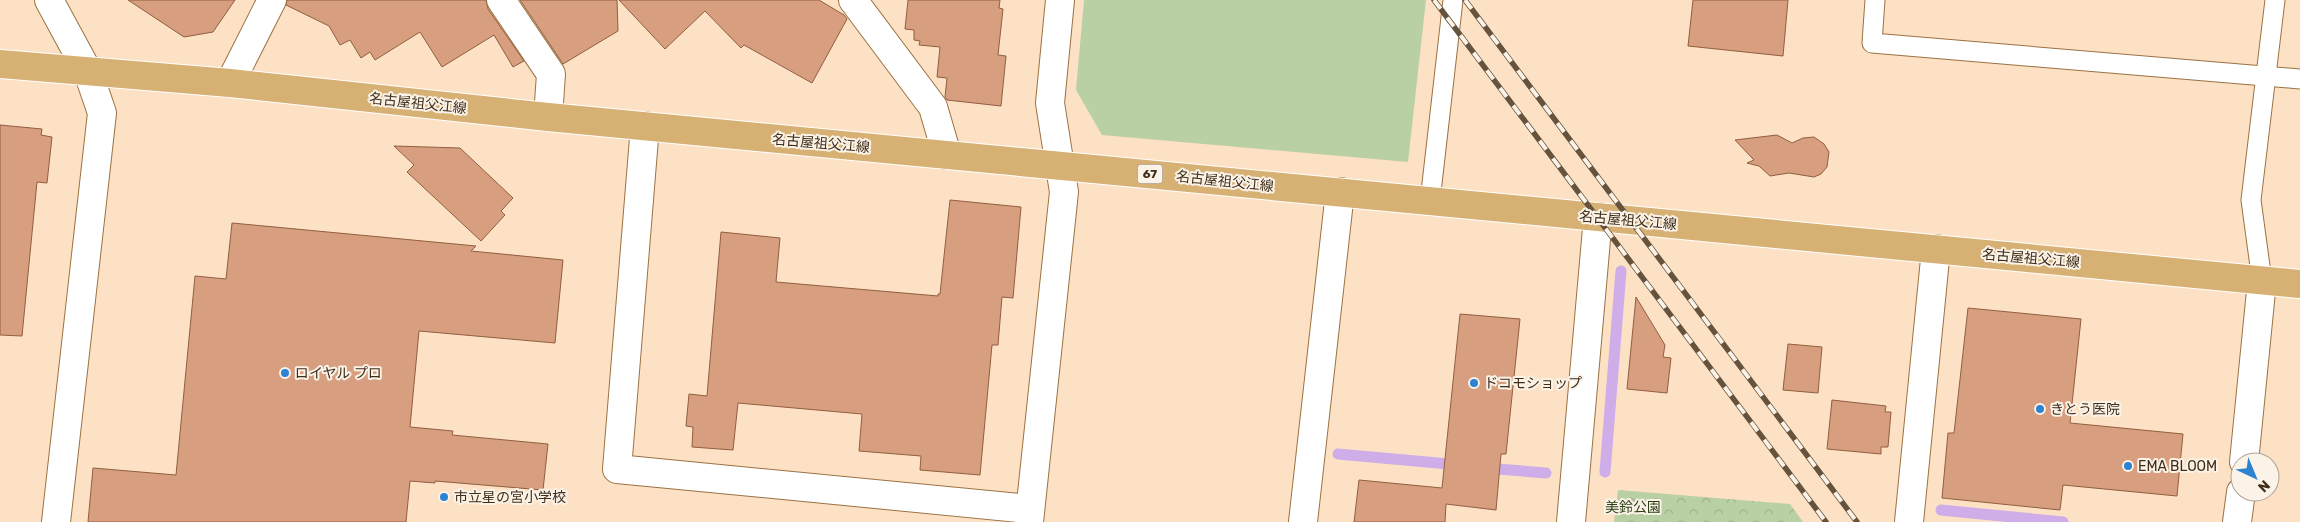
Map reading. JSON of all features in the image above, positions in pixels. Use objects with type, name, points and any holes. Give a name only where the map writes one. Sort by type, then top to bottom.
[{"type":"main road","name":"名古屋祖父江線","points":[[0,64],[230,83],[548,117],[2300,284]]},
{"type":"street","points":[[49,0],[88,72],[102,112],[56,522]]},
{"type":"street","points":[[230,83],[272,0]]},
{"type":"street","points":[[501,0],[552,74],[548,117]]},
{"type":"street","points":[[853,0],[932,107],[947,155]]},
{"type":"street","points":[[645,126],[617,468],[1029,516],[1064,192],[1058,165],[1050,103],[1060,0]]},
{"type":"street","points":[[1303,522],[1340,192]]},
{"type":"street","points":[[1571,522],[1598,217]]},
{"type":"street","points":[[1909,522],[1936,249]]},
{"type":"street","points":[[2245,452],[2262,281]]},
{"type":"street","points":[[2237,522],[2240,502]]},
{"type":"lane","points":[[1430,201],[1453,0]]},
{"type":"lane","points":[[1876,0],[1872,43],[2300,79]]},
{"type":"lane","points":[[2262,281],[2250,200],[2275,0]]},
{"type":"green space","points":[[1084,0],[1426,0],[1408,162],[1102,135],[1076,90]]},
{"type":"green space","name":"美鈴公園","points":[[1618,490],[1790,504],[1803,522],[1614,522]]},
{"type":"building","points":[[128,0],[235,0],[213,32],[184,37]]},
{"type":"building","points":[[287,0],[486,0],[488,9],[524,61],[513,67],[494,35],[442,67],[420,32],[375,60],[370,52],[361,58],[350,40],[340,45],[329,26],[286,5]]},
{"type":"building","points":[[520,0],[617,0],[618,31],[563,64]]},
{"type":"building","points":[[619,0],[819,0],[844,15],[847,19],[812,83],[744,45],[741,48],[705,11],[665,49]]},
{"type":"building","points":[[908,0],[1000,0],[999,8],[1003,9],[998,55],[1006,56],[1001,106],[947,100],[945,97],[947,78],[937,77],[940,47],[919,45],[920,41],[914,40],[914,30],[905,29]]},
{"type":"building","points":[[1693,0],[1788,0],[1783,56],[1688,46]]},
{"type":"building","points":[[0,125],[42,129],[41,135],[52,137],[47,183],[37,182],[22,336],[0,335]]},
{"type":"building","points":[[1777,135],[1792,143],[1803,138],[1814,137],[1824,144],[1829,152],[1827,167],[1821,174],[1814,177],[1789,173],[1770,176],[1759,166],[1747,163],[1754,160],[1735,140]]},
{"type":"building","points":[[394,146],[460,148],[513,198],[501,211],[505,215],[481,241],[407,172],[414,165]]},
{"type":"building","points":[[950,200],[1021,207],[1013,298],[1002,297],[998,345],[992,345],[980,475],[920,470],[921,456],[859,451],[862,414],[738,403],[733,450],[692,447],[693,427],[686,426],[689,394],[707,396],[721,232],[780,238],[776,282],[938,296],[940,294]]},
{"type":"building","points":[[232,223],[476,246],[471,251],[563,260],[555,343],[419,331],[410,427],[453,431],[452,435],[548,444],[543,490],[435,481],[435,483],[410,481],[406,522],[88,522],[93,468],[176,475],[195,276],[226,279]]},
{"type":"building","points":[[1636,297],[1665,345],[1663,357],[1671,358],[1667,393],[1627,389]]},
{"type":"building","name":"きとう医院","points":[[1968,308],[2081,319],[2070,423],[2183,434],[2177,496],[2063,485],[2060,510],[1942,498],[1948,433],[1954,433]]},
{"type":"building","points":[[1460,314],[1520,319],[1506,454],[1501,454],[1496,510],[1446,504],[1445,522],[1354,522],[1359,480],[1442,488]]},
{"type":"building","points":[[1788,344],[1822,347],[1818,393],[1783,390]]},
{"type":"building","points":[[1832,400],[1886,406],[1885,412],[1891,412],[1888,447],[1881,447],[1881,454],[1827,449]]},
{"type":"waterway","points":[[1605,472],[1621,271]]},
{"type":"waterway","points":[[1338,454],[1460,465]]},
{"type":"waterway","points":[[1486,468],[1546,473]]},
{"type":"waterway","points":[[1941,510],[2063,522]]},
{"type":"railway","points":[[1434,0],[1826,522]]},
{"type":"railway","points":[[1465,0],[1857,522]]},
{"type":"place","name":"ロイヤル プロ","points":[[285,373]]},
{"type":"place","name":"ドコモショップ","points":[[1474,383]]},
{"type":"place","name":"きとう医院","points":[[2040,409]]},
{"type":"place","name":"EMA BLOOM","points":[[2128,466]]},
{"type":"place","name":"市立星の宮小学校","points":[[444,497]]}]
